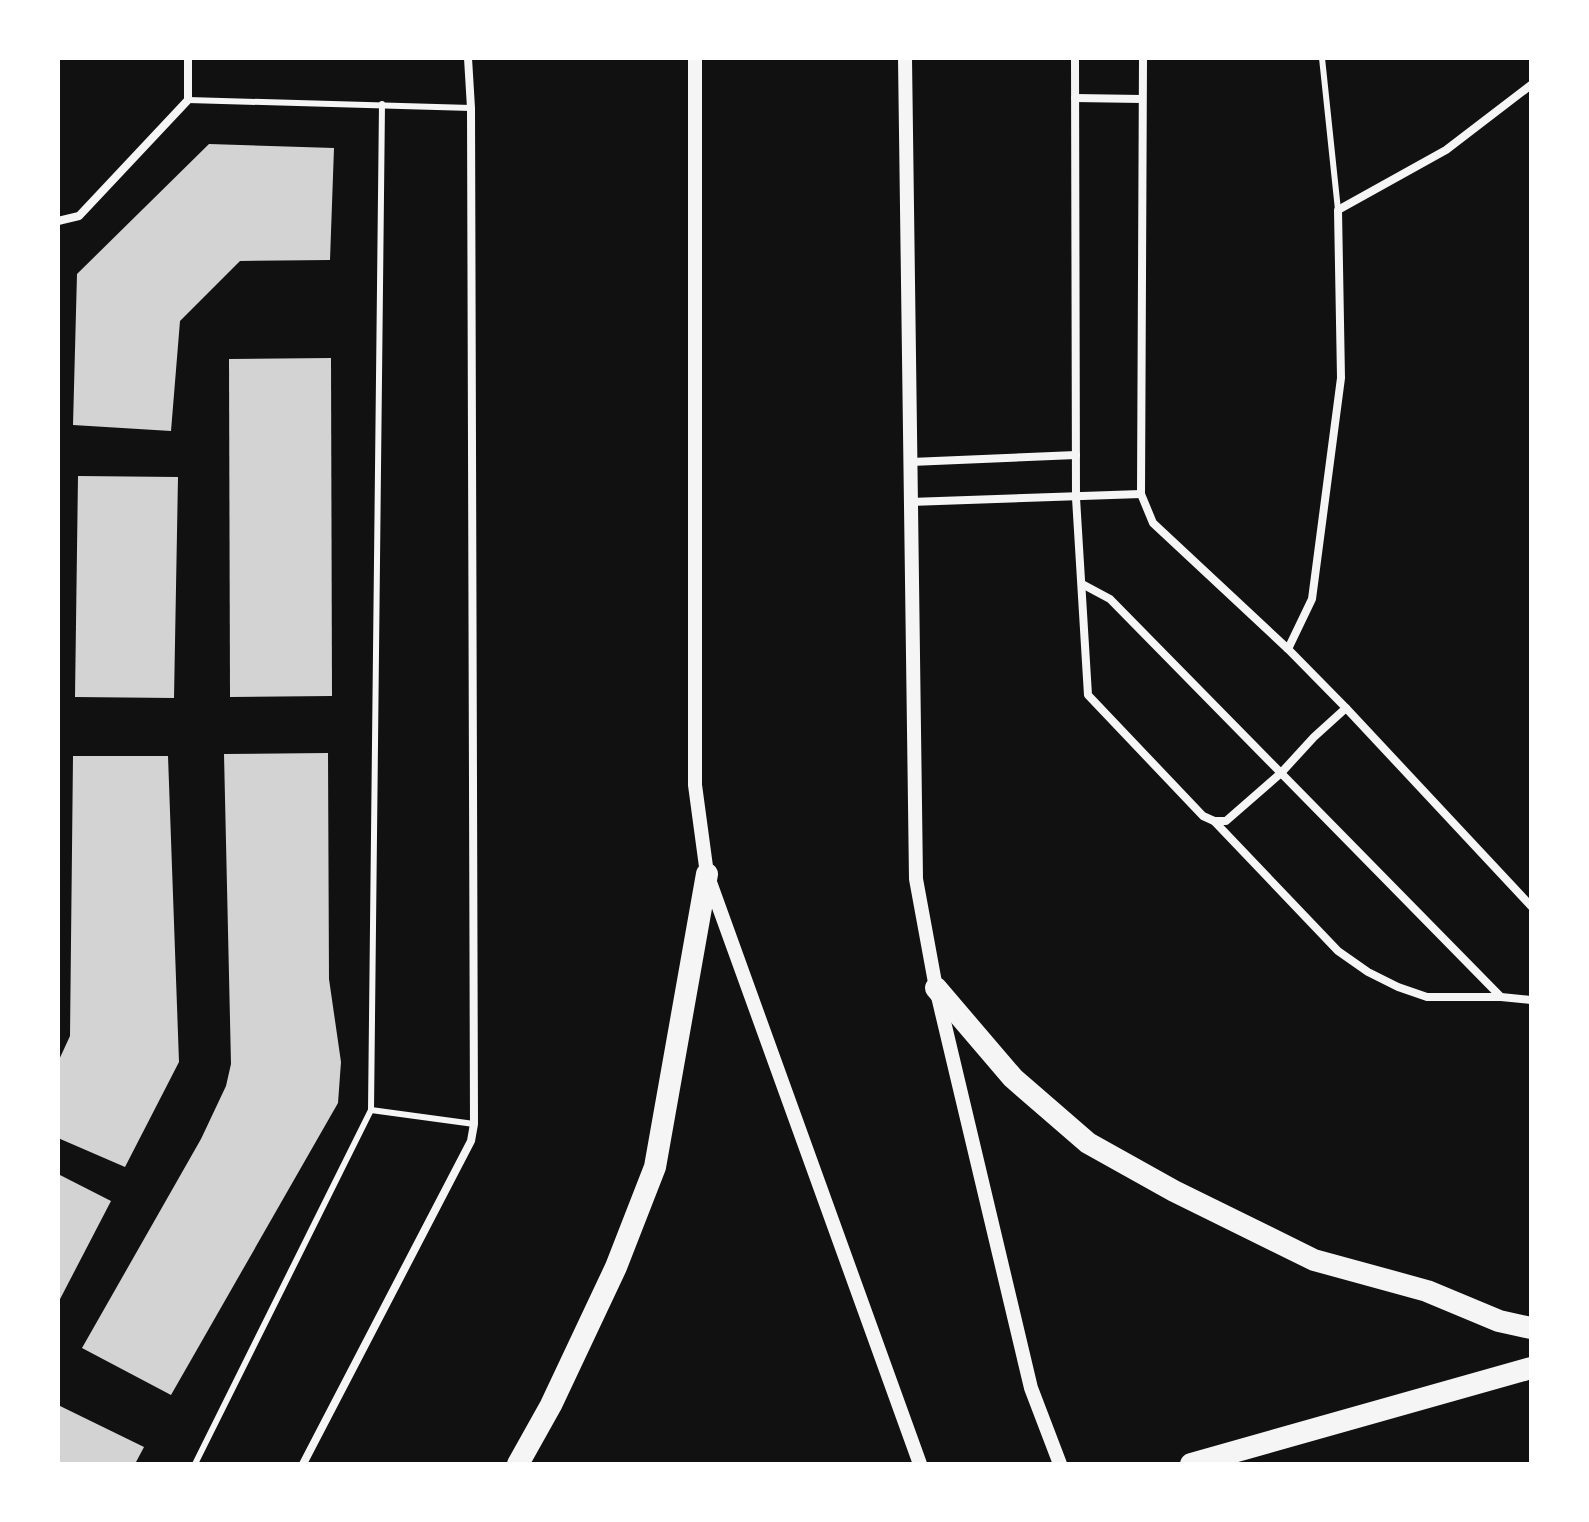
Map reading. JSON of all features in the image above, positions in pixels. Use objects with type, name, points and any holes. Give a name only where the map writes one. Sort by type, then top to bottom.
[{"type":"highway","points":[[518,1464],[551,1405],[616,1267],[655,1167],[707,874]]},
{"type":"highway","points":[[936,988],[1013,1078],[1088,1143],[1174,1191],[1314,1260],[1427,1291],[1499,1321],[1531,1328]]},
{"type":"highway","points":[[1191,1464],[1531,1368]]},
{"type":"street","points":[[58,221],[79,216],[188,100],[188,58]]},
{"type":"street","points":[[303,1464],[471,1141],[474,1124],[471,108],[468,58]]},
{"type":"street","points":[[695,58],[695,785],[707,874],[920,1464]]},
{"type":"street","points":[[905,58],[916,879],[936,988],[1031,1388],[1060,1464]]},
{"type":"street","points":[[1075,58],[1076,498],[1088,695],[1338,951],[1368,972],[1427,997],[1531,1000]]},
{"type":"street","points":[[1143,58],[1141,494],[1153,523],[1288,649],[1531,906]]},
{"type":"street","points":[[1288,649],[1312,599],[1341,378],[1338,210],[1446,150],[1531,85]]},
{"type":"street","points":[[1075,98],[1142,99]]},
{"type":"street","points":[[911,462],[1076,455]]},
{"type":"street","points":[[910,502],[1141,494]]},
{"type":"street","points":[[1082,584],[1110,599],[1501,997]]},
{"type":"street","points":[[1214,821],[1226,821],[1281,773],[1346,708]]},
{"type":"lane","points":[[1322,58],[1338,210]]},
{"type":"lane","points":[[188,100],[471,108]]},
{"type":"lane","points":[[195,1464],[371,1110],[382,104]]},
{"type":"lane","points":[[371,1110],[474,1124]]},
{"type":"building","points":[[209,144],[334,148],[330,260],[240,261],[180,321],[171,431],[73,425],[77,274]]},
{"type":"building","points":[[331,358],[332,696],[230,697],[229,359]]},
{"type":"building","points":[[78,476],[178,477],[174,698],[75,697]]},
{"type":"building","points":[[328,753],[329,979],[341,1062],[338,1103],[171,1395],[82,1348],[201,1139],[226,1086],[231,1064],[224,754]]},
{"type":"building","points":[[73,756],[168,756],[179,1062],[125,1167],[58,1138],[58,1062],[70,1036]]},
{"type":"building","points":[[58,1174],[111,1201],[58,1303]]},
{"type":"building","points":[[58,1405],[144,1447],[135,1464],[58,1464]]}]
